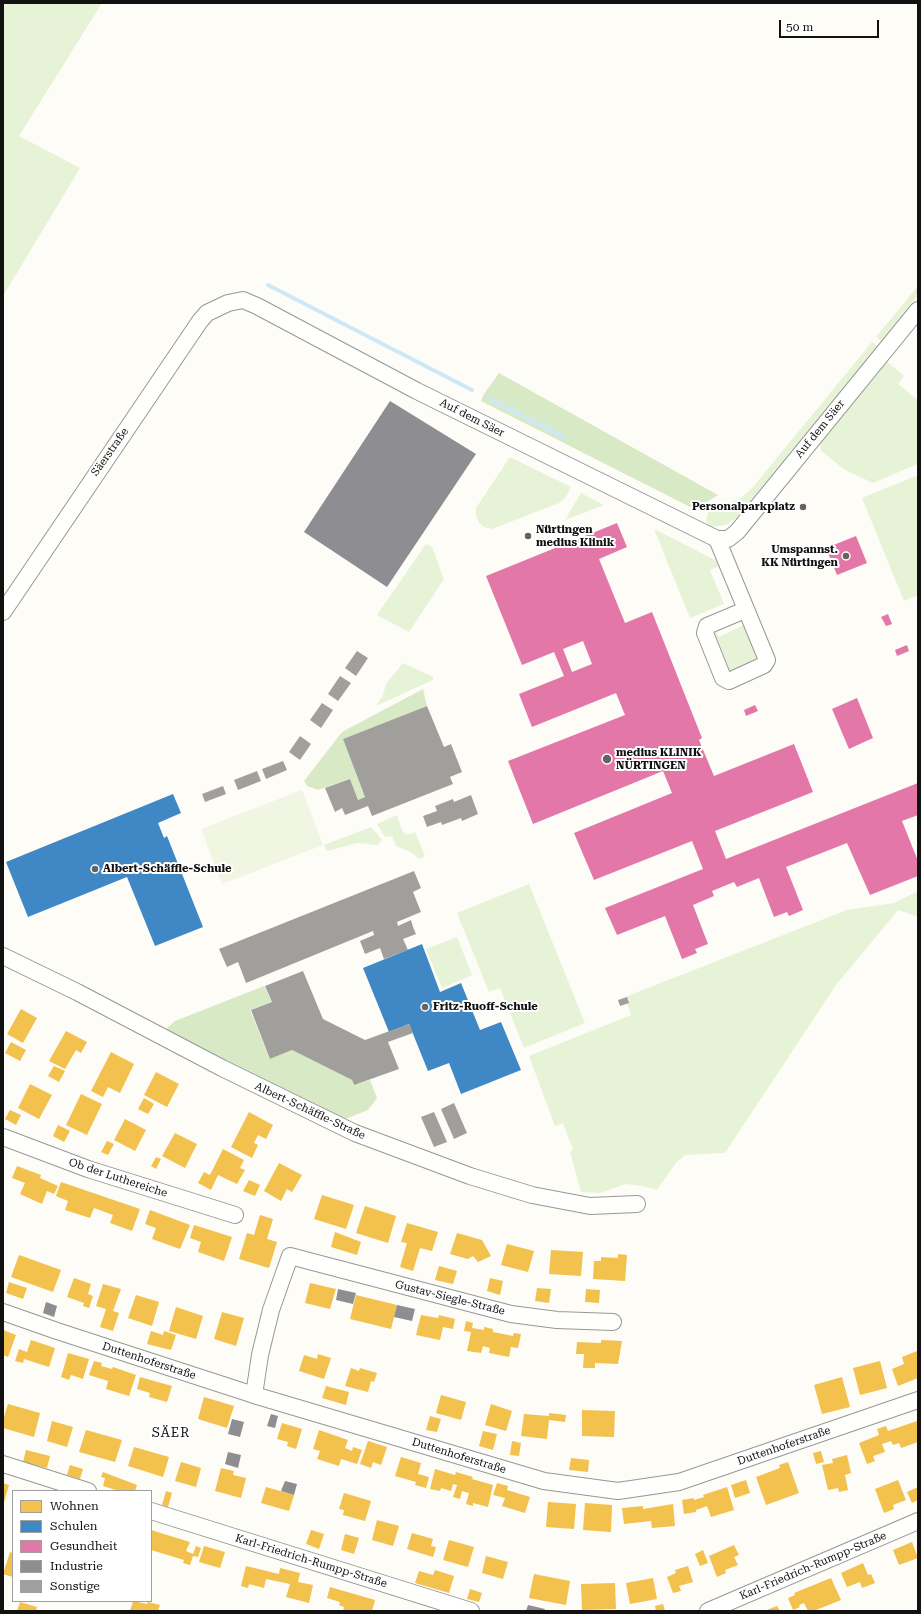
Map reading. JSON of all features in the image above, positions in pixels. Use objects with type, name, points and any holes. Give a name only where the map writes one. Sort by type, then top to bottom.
[{"type":"street","name":"Auf dem Säer","points":[[228,303],[243,300],[257,306],[411,387],[717,539],[728,539],[737,532],[918,310]]},
{"type":"street","name":"Säerstraße","points":[[3,612],[200,321],[207,313],[228,303]]},
{"type":"street","points":[[717,539],[745,610],[767,660],[764,665],[729,681],[723,678],[705,633],[707,626],[745,610]]},
{"type":"street","name":"Albert-Schäffle-Straße","points":[[3,956],[77,992],[229,1072],[345,1129],[374,1141],[463,1174],[532,1195],[590,1206],[637,1204]]},
{"type":"street","name":"Ob der Luthereiche","points":[[3,1137],[88,1169],[235,1215]]},
{"type":"street","name":"Gustav-Siegle-Straße","points":[[254,1395],[260,1355],[271,1310],[290,1256],[511,1314],[556,1320],[613,1322]]},
{"type":"street","name":"Duttenhoferstraße","points":[[3,1312],[254,1395],[544,1482],[618,1491],[679,1482],[918,1400]]},
{"type":"street","points":[[3,1464],[85,1490]]},
{"type":"street","name":"Karl-Friedrich-Rumpp-Straße","points":[[152,1511],[471,1611]]},
{"type":"street","name":"Karl-Friedrich-Rumpp-Straße","points":[[708,1611],[918,1521]]},
{"type":"green space","points":[[3,3],[102,3],[19,136],[80,168],[3,296]]},
{"type":"green space","points":[[918,286],[918,295],[881,341],[876,337]]},
{"type":"green space","points":[[872,342],[877,346],[737,517],[726,525],[710,527],[706,521],[708,512],[716,507],[740,499],[753,487]]},
{"type":"green space","points":[[885,360],[904,376],[898,384],[918,400],[918,464],[873,483],[845,470],[821,451],[820,442]]},
{"type":"green space","points":[[499,373],[718,495],[705,503],[698,511],[481,401],[484,394]]},
{"type":"green space","points":[[510,457],[571,487],[565,498],[559,503],[492,529],[484,527],[479,523],[476,515],[476,508]]},
{"type":"green space","points":[[918,475],[918,595],[904,601],[862,498]]},
{"type":"green space","points":[[581,493],[604,505],[565,520]]},
{"type":"green space","points":[[654,529],[719,562],[721,565],[710,570],[724,604],[690,618]]},
{"type":"green space","points":[[426,544],[432,547],[444,579],[409,632],[377,615]]},
{"type":"green space","points":[[744,625],[757,656],[753,665],[731,673],[723,669],[709,635],[714,627],[719,637]]},
{"type":"green space","points":[[403,663],[433,677],[433,680],[376,706],[383,695],[386,684]]},
{"type":"green space","points":[[423,689],[427,706],[343,739],[365,797],[358,800],[350,779],[318,790],[307,786],[304,781],[342,732]]},
{"type":"green space","points":[[302,790],[323,845],[222,884],[201,829]]},
{"type":"green space","points":[[397,815],[402,830],[406,835],[415,832],[425,856],[419,859],[411,852],[396,846],[392,836],[385,837],[377,824]]},
{"type":"green space","points":[[371,827],[382,840],[377,845],[357,843],[327,851],[324,845]]},
{"type":"green space","points":[[529,884],[585,1023],[524,1048],[500,988],[489,992],[457,913]]},
{"type":"green space","points":[[918,891],[918,917],[898,910],[836,985],[725,1153],[685,1155],[676,1163],[657,1190],[643,1186],[625,1184],[600,1193],[581,1192],[570,1152],[573,1150],[563,1123],[555,1126],[529,1056],[631,1015],[625,997],[847,910],[894,903]]},
{"type":"green space","points":[[457,937],[472,975],[442,988],[426,949]]},
{"type":"green space","points":[[264,986],[272,1002],[250,1010],[270,1059],[292,1050],[352,1080],[353,1085],[370,1080],[377,1098],[368,1110],[345,1119],[165,1030],[175,1021]]},
{"type":"building: Wohnen","points":[[21,1009],[37,1018],[23,1043],[7,1034]]},
{"type":"building: Wohnen","points":[[66,1031],[87,1042],[81,1053],[76,1050],[65,1069],[49,1061]]},
{"type":"building: Wohnen","points":[[11,1042],[26,1050],[20,1061],[5,1053]]},
{"type":"building: Wohnen","points":[[111,1052],[134,1064],[120,1093],[108,1087],[103,1097],[91,1091]]},
{"type":"building: Wohnen","points":[[54,1066],[65,1071],[59,1082],[48,1076]]},
{"type":"building: Wohnen","points":[[156,1072],[179,1084],[167,1107],[144,1095]]},
{"type":"building: Wohnen","points":[[30,1084],[52,1095],[39,1119],[18,1108]]},
{"type":"building: Wohnen","points":[[81,1094],[102,1104],[87,1135],[66,1125]]},
{"type":"building: Wohnen","points":[[144,1098],[154,1104],[148,1114],[138,1109]]},
{"type":"building: Wohnen","points":[[10,1110],[21,1115],[16,1125],[5,1119]]},
{"type":"building: Wohnen","points":[[249,1112],[273,1125],[266,1139],[258,1135],[254,1143],[258,1145],[252,1158],[231,1147]]},
{"type":"building: Wohnen","points":[[125,1119],[146,1130],[135,1151],[114,1140]]},
{"type":"building: Wohnen","points":[[58,1125],[70,1131],[64,1142],[53,1136]]},
{"type":"building: Wohnen","points":[[175,1133],[197,1144],[185,1168],[162,1156]]},
{"type":"building: Wohnen","points":[[107,1141],[114,1144],[108,1155],[101,1152]]},
{"type":"building: Wohnen","points":[[223,1149],[244,1160],[240,1168],[245,1170],[237,1184],[218,1175],[211,1190],[198,1183],[204,1172],[210,1175]]},
{"type":"building: Wohnen","points":[[156,1157],[161,1159],[156,1169],[151,1166]]},
{"type":"building: Wohnen","points":[[279,1163],[302,1175],[292,1192],[287,1189],[281,1201],[264,1191]]},
{"type":"building: Wohnen","points":[[17,1166],[41,1175],[40,1178],[58,1186],[54,1194],[47,1191],[42,1204],[20,1194],[25,1183],[12,1178]]},
{"type":"building: Wohnen","points":[[249,1180],[260,1185],[255,1196],[243,1191]]},
{"type":"building: Wohnen","points":[[61,1182],[140,1209],[132,1231],[110,1223],[113,1215],[94,1208],[90,1218],[65,1210],[68,1201],[56,1196]]},
{"type":"building: Wohnen","points":[[322,1195],[354,1205],[346,1229],[314,1219]]},
{"type":"building: Wohnen","points":[[365,1206],[396,1216],[388,1243],[356,1233]]},
{"type":"building: Wohnen","points":[[150,1210],[190,1225],[180,1249],[152,1239],[156,1228],[145,1224]]},
{"type":"building: Wohnen","points":[[260,1215],[273,1219],[267,1239],[277,1242],[269,1268],[239,1259],[247,1233],[254,1235]]},
{"type":"building: Wohnen","points":[[407,1223],[438,1232],[432,1251],[420,1248],[413,1271],[400,1267],[407,1243],[401,1242]]},
{"type":"building: Wohnen","points":[[194,1225],[232,1237],[224,1261],[198,1252],[201,1242],[190,1238]]},
{"type":"building: Wohnen","points":[[335,1232],[361,1242],[357,1255],[331,1247]]},
{"type":"building: Wohnen","points":[[457,1233],[482,1240],[491,1256],[478,1262],[473,1256],[468,1259],[450,1254]]},
{"type":"building: Wohnen","points":[[507,1244],[534,1251],[528,1272],[501,1265]]},
{"type":"building: Wohnen","points":[[551,1250],[583,1252],[581,1276],[549,1274]]},
{"type":"building: Wohnen","points":[[618,1254],[627,1255],[625,1281],[593,1279],[594,1261],[601,1261],[601,1257],[618,1258]]},
{"type":"building: Wohnen","points":[[19,1255],[61,1270],[53,1292],[11,1277]]},
{"type":"building: Wohnen","points":[[439,1266],[457,1271],[453,1284],[435,1280]]},
{"type":"building: Wohnen","points":[[74,1278],[91,1284],[88,1294],[93,1296],[89,1308],[83,1306],[84,1303],[67,1297]]},
{"type":"building: Wohnen","points":[[490,1278],[503,1281],[500,1295],[487,1291]]},
{"type":"building: Wohnen","points":[[9,1282],[27,1288],[23,1299],[6,1293]]},
{"type":"building: Wohnen","points":[[310,1283],[336,1289],[330,1309],[305,1303]]},
{"type":"building: Wohnen","points":[[103,1284],[121,1289],[113,1311],[119,1313],[113,1331],[100,1327],[106,1309],[96,1306]]},
{"type":"building: Wohnen","points":[[537,1288],[551,1289],[549,1303],[535,1301]]},
{"type":"building: Wohnen","points":[[586,1289],[600,1290],[599,1303],[585,1302]]},
{"type":"building: Wohnen","points":[[136,1295],[159,1302],[152,1326],[128,1318]]},
{"type":"building: Wohnen","points":[[356,1295],[397,1305],[391,1329],[350,1319]]},
{"type":"building: Wohnen","points":[[176,1307],[203,1316],[196,1339],[169,1331]]},
{"type":"building: Wohnen","points":[[222,1312],[244,1318],[236,1346],[214,1339]]},
{"type":"building: Wohnen","points":[[421,1315],[438,1318],[439,1315],[455,1319],[453,1329],[443,1327],[440,1340],[416,1335]]},
{"type":"building: Wohnen","points":[[466,1321],[473,1323],[472,1328],[484,1330],[484,1327],[493,1329],[493,1332],[513,1336],[514,1333],[521,1334],[518,1348],[511,1347],[509,1357],[489,1353],[490,1348],[483,1346],[481,1353],[467,1351],[471,1332],[464,1331]]},
{"type":"building: Wohnen","points":[[3,1330],[16,1335],[8,1357],[3,1355]]},
{"type":"building: Wohnen","points":[[151,1331],[163,1335],[164,1331],[176,1335],[171,1350],[147,1344]]},
{"type":"building: Wohnen","points":[[31,1340],[55,1348],[49,1367],[24,1359],[23,1363],[15,1361],[19,1349],[27,1352]]},
{"type":"building: Wohnen","points":[[601,1340],[622,1341],[618,1364],[595,1363],[595,1368],[583,1368],[584,1354],[576,1354],[577,1342],[601,1343]]},
{"type":"building: Wohnen","points":[[917,1351],[918,1378],[898,1386],[892,1369],[904,1364],[902,1357]]},
{"type":"building: Wohnen","points":[[68,1353],[89,1359],[83,1379],[71,1375],[69,1380],[61,1377]]},
{"type":"building: Wohnen","points":[[318,1354],[331,1358],[324,1379],[299,1371],[304,1355],[317,1359]]},
{"type":"building: Wohnen","points":[[94,1361],[102,1363],[101,1366],[112,1369],[113,1367],[136,1375],[129,1396],[106,1389],[108,1381],[89,1375]]},
{"type":"building: Wohnen","points":[[880,1361],[887,1388],[860,1395],[853,1368]]},
{"type":"building: Wohnen","points":[[351,1368],[359,1371],[360,1368],[377,1373],[374,1382],[371,1381],[368,1392],[345,1386]]},
{"type":"building: Wohnen","points":[[140,1377],[172,1386],[167,1402],[149,1397],[150,1393],[137,1389]]},
{"type":"building: Wohnen","points":[[842,1377],[850,1407],[822,1414],[814,1385]]},
{"type":"building: Wohnen","points":[[326,1386],[349,1392],[346,1405],[322,1398]]},
{"type":"building: Wohnen","points":[[441,1395],[466,1402],[461,1420],[436,1413]]},
{"type":"building: Wohnen","points":[[204,1397],[234,1406],[227,1428],[198,1419]]},
{"type":"building: Wohnen","points":[[8,1404],[40,1413],[34,1437],[3,1428],[3,1420]]},
{"type":"building: Wohnen","points":[[491,1404],[512,1411],[506,1431],[485,1425]]},
{"type":"building: Wohnen","points":[[582,1410],[615,1411],[614,1437],[582,1436]]},
{"type":"building: Wohnen","points":[[549,1413],[566,1415],[565,1422],[549,1420],[547,1439],[521,1436],[524,1414],[549,1416]]},
{"type":"building: Wohnen","points":[[430,1416],[441,1419],[437,1432],[426,1430]]},
{"type":"building: Wohnen","points":[[52,1421],[73,1427],[67,1447],[47,1441]]},
{"type":"building: Wohnen","points":[[917,1421],[918,1442],[901,1448],[899,1443],[893,1445],[891,1441],[882,1444],[885,1452],[873,1456],[875,1461],[867,1464],[859,1443],[879,1435],[877,1429],[886,1426],[888,1431]]},
{"type":"building: Wohnen","points":[[282,1423],[302,1429],[296,1449],[287,1446],[288,1442],[277,1439]]},
{"type":"building: Wohnen","points":[[86,1430],[122,1440],[115,1462],[79,1452]]},
{"type":"building: Wohnen","points":[[319,1430],[348,1440],[345,1448],[352,1451],[353,1447],[362,1450],[357,1464],[341,1459],[339,1466],[317,1459],[320,1451],[313,1449]]},
{"type":"building: Wohnen","points":[[483,1431],[497,1434],[493,1450],[479,1446]]},
{"type":"building: Wohnen","points":[[368,1441],[387,1447],[381,1465],[373,1462],[371,1468],[360,1464]]},
{"type":"building: Wohnen","points":[[512,1441],[521,1443],[519,1456],[510,1455]]},
{"type":"building: Wohnen","points":[[134,1447],[169,1457],[163,1477],[128,1466]]},
{"type":"building: Wohnen","points":[[26,1450],[50,1456],[47,1468],[23,1462]]},
{"type":"building: Wohnen","points":[[821,1451],[824,1462],[816,1464],[813,1453]]},
{"type":"building: Wohnen","points":[[847,1455],[851,1473],[845,1475],[848,1490],[839,1492],[838,1488],[828,1490],[822,1465],[833,1463],[832,1459]]},
{"type":"building: Wohnen","points":[[401,1457],[421,1463],[418,1474],[429,1477],[426,1488],[415,1485],[416,1482],[395,1476]]},
{"type":"building: Wohnen","points":[[571,1458],[589,1460],[588,1472],[569,1470]]},
{"type":"building: Wohnen","points":[[181,1462],[201,1468],[196,1487],[175,1481]]},
{"type":"building: Wohnen","points":[[788,1462],[799,1493],[766,1505],[756,1477],[780,1468],[779,1465]]},
{"type":"building: Wohnen","points":[[70,1465],[83,1469],[80,1479],[67,1475]]},
{"type":"building: Wohnen","points":[[221,1468],[234,1471],[233,1475],[246,1478],[241,1498],[215,1491]]},
{"type":"building: Wohnen","points":[[435,1469],[455,1475],[456,1472],[473,1477],[472,1479],[493,1485],[488,1507],[473,1503],[473,1506],[466,1504],[469,1493],[462,1491],[460,1499],[453,1497],[457,1485],[453,1484],[451,1491],[441,1488],[440,1491],[430,1489]]},
{"type":"building: Wohnen","points":[[103,1472],[137,1485],[135,1490],[116,1490],[103,1486],[105,1478],[101,1477]]},
{"type":"building: Wohnen","points":[[746,1480],[750,1493],[735,1498],[731,1485]]},
{"type":"building: Wohnen","points":[[898,1480],[906,1500],[893,1505],[894,1509],[884,1513],[875,1489]]},
{"type":"building: Wohnen","points":[[3,1483],[9,1485],[3,1506]]},
{"type":"building: Wohnen","points":[[497,1483],[508,1486],[507,1490],[530,1497],[525,1513],[502,1506],[505,1498],[493,1495]]},
{"type":"building: Wohnen","points":[[266,1487],[294,1495],[289,1511],[261,1503]]},
{"type":"building: Wohnen","points":[[727,1487],[734,1510],[711,1517],[707,1506],[696,1510],[696,1512],[684,1514],[682,1500],[694,1498],[694,1500],[704,1497],[703,1495]]},
{"type":"building: Wohnen","points":[[918,1487],[918,1500],[912,1503],[907,1492]]},
{"type":"building: Wohnen","points":[[166,1491],[172,1493],[168,1507],[162,1505]]},
{"type":"building: Wohnen","points":[[344,1493],[371,1501],[365,1521],[343,1515],[344,1510],[339,1509]]},
{"type":"building: Wohnen","points":[[548,1502],[576,1504],[574,1529],[546,1527]]},
{"type":"building: Wohnen","points":[[585,1503],[612,1505],[611,1532],[583,1530]]},
{"type":"building: Wohnen","points":[[673,1504],[675,1526],[652,1528],[651,1521],[624,1524],[622,1508],[643,1506],[643,1509]]},
{"type":"building: Wohnen","points":[[377,1520],[399,1526],[393,1546],[372,1540]]},
{"type":"building: Wohnen","points":[[152,1530],[190,1542],[186,1551],[193,1554],[196,1546],[201,1548],[198,1557],[193,1556],[190,1565],[183,1563],[184,1560],[152,1550]]},
{"type":"building: Wohnen","points":[[311,1530],[324,1534],[319,1549],[306,1544]]},
{"type":"building: Wohnen","points":[[412,1533],[433,1539],[431,1546],[436,1547],[433,1557],[407,1549]]},
{"type":"building: Wohnen","points":[[345,1534],[359,1538],[354,1554],[341,1550]]},
{"type":"building: Wohnen","points":[[449,1540],[474,1547],[468,1567],[443,1560]]},
{"type":"building: Wohnen","points":[[912,1542],[918,1558],[899,1565],[893,1550]]},
{"type":"building: Wohnen","points":[[734,1545],[739,1555],[734,1557],[738,1565],[725,1570],[726,1573],[717,1577],[709,1556]]},
{"type":"building: Wohnen","points":[[204,1546],[225,1552],[220,1568],[199,1562]]},
{"type":"building: Wohnen","points":[[703,1550],[708,1563],[700,1566],[695,1554]]},
{"type":"building: Wohnen","points":[[10,1552],[12,1553],[12,1577],[3,1574]]},
{"type":"building: Wohnen","points":[[486,1556],[508,1562],[503,1579],[482,1573]]},
{"type":"building: Wohnen","points":[[863,1563],[868,1575],[871,1574],[875,1583],[862,1588],[860,1582],[847,1587],[841,1573]]},
{"type":"building: Wohnen","points":[[246,1566],[279,1574],[280,1568],[300,1573],[298,1582],[313,1585],[309,1603],[286,1597],[290,1584],[266,1579],[264,1588],[249,1584],[248,1588],[241,1586]]},
{"type":"building: Wohnen","points":[[688,1566],[693,1582],[679,1586],[681,1591],[673,1593],[667,1577],[676,1573],[675,1570]]},
{"type":"building: Wohnen","points":[[435,1570],[454,1576],[449,1593],[415,1583],[419,1571],[433,1575]]},
{"type":"building: Wohnen","points":[[534,1574],[570,1581],[566,1605],[529,1598]]},
{"type":"building: Wohnen","points":[[653,1578],[657,1599],[630,1604],[626,1583]]},
{"type":"building: Wohnen","points":[[831,1578],[841,1600],[816,1610],[817,1611],[808,1611],[804,1603],[799,1605],[800,1607],[793,1610],[788,1598],[795,1595],[794,1593]]},
{"type":"building: Wohnen","points":[[615,1583],[616,1609],[582,1610],[581,1584]]},
{"type":"building: Wohnen","points":[[330,1587],[375,1600],[372,1611],[343,1611],[344,1607],[339,1605],[340,1602],[327,1598]]},
{"type":"building: Wohnen","points":[[470,1589],[482,1593],[479,1602],[467,1599]]},
{"type":"building: Wohnen","points":[[20,1602],[37,1607],[36,1611],[17,1611]]},
{"type":"building: Wohnen","points":[[133,1602],[147,1604],[148,1602],[160,1605],[158,1611],[130,1611]]},
{"type":"building: Wohnen","points":[[663,1604],[665,1611],[656,1611],[655,1606]]},
{"type":"building: Wohnen","points":[[777,1606],[780,1611],[764,1611]]},
{"type":"building: Schulen","name":"Albert-Schäffle-Schule","points":[[173,794],[181,813],[158,823],[164,838],[167,836],[203,927],[155,946],[127,877],[28,917],[6,862]]},
{"type":"building: Schulen","name":"Fritz-Ruoff-Schule","points":[[422,944],[440,992],[461,983],[480,1030],[501,1022],[521,1070],[461,1094],[449,1063],[428,1071],[409,1024],[389,1032],[363,968]]},
{"type":"building: Gesundheit","points":[[617,523],[627,547],[599,559],[625,623],[652,612],[702,738],[699,740],[714,776],[794,744],[813,792],[715,831],[726,859],[918,783],[918,815],[902,821],[918,861],[918,876],[870,895],[847,843],[786,867],[803,910],[789,916],[787,912],[774,917],[759,878],[737,887],[734,882],[712,891],[714,896],[693,905],[708,944],[695,949],[697,953],[682,959],[665,916],[617,935],[605,908],[703,869],[692,841],[594,880],[574,833],[672,793],[663,771],[533,824],[508,761],[625,715],[616,693],[532,727],[519,694],[564,676],[554,652],[522,665],[486,576]],"holes":[[[583,641],[592,664],[572,672],[563,649]]]},
{"type":"building: Gesundheit","name":"Umspannst. KK Nürtingen","points":[[856,536],[867,563],[837,575],[826,548]]},
{"type":"building: Gesundheit","points":[[888,614],[892,624],[886,626],[881,617]]},
{"type":"building: Gesundheit","points":[[907,645],[909,651],[897,656],[895,650]]},
{"type":"building: Gesundheit","points":[[857,698],[873,738],[849,749],[832,709]]},
{"type":"building: Gesundheit","points":[[755,705],[758,711],[746,716],[744,710]]},
{"type":"building: Industrie","points":[[390,401],[476,454],[387,587],[304,532]]},
{"type":"building: Industrie","points":[[338,1289],[356,1293],[353,1304],[336,1300]]},
{"type":"building: Industrie","points":[[46,1302],[57,1306],[54,1317],[43,1313]]},
{"type":"building: Industrie","points":[[397,1305],[415,1309],[412,1321],[394,1317]]},
{"type":"building: Industrie","points":[[271,1414],[278,1416],[275,1428],[267,1426]]},
{"type":"building: Industrie","points":[[232,1419],[244,1422],[240,1437],[228,1434]]},
{"type":"building: Industrie","points":[[228,1452],[241,1455],[238,1468],[225,1464]]},
{"type":"building: Industrie","points":[[285,1481],[297,1484],[294,1495],[281,1491]]},
{"type":"building: Industrie","points":[[528,1605],[545,1609],[544,1611],[526,1611]]},
{"type":"building: Sonstige","points":[[357,651],[368,658],[356,676],[345,668]]},
{"type":"building: Sonstige","points":[[340,676],[351,683],[338,701],[328,694]]},
{"type":"building: Sonstige","points":[[322,703],[333,710],[321,728],[310,720]]},
{"type":"building: Sonstige","points":[[427,706],[444,747],[451,744],[462,772],[450,777],[453,784],[372,816],[368,806],[345,815],[342,808],[335,812],[325,788],[350,779],[358,800],[365,797],[343,739]]},
{"type":"building: Sonstige","points":[[300,736],[311,744],[300,760],[289,752]]},
{"type":"building: Sonstige","points":[[283,761],[287,770],[266,779],[262,769]]},
{"type":"building: Sonstige","points":[[257,771],[261,781],[238,790],[234,780]]},
{"type":"building: Sonstige","points":[[223,786],[226,794],[205,802],[202,794]]},
{"type":"building: Sonstige","points":[[471,795],[478,814],[462,821],[461,818],[442,825],[441,822],[427,827],[423,816],[437,811],[435,806],[453,799],[454,802]]},
{"type":"building: Sonstige","points":[[414,871],[421,888],[413,892],[421,912],[397,922],[398,926],[411,920],[416,934],[403,939],[408,950],[384,959],[380,948],[365,954],[360,941],[374,935],[373,931],[246,983],[238,962],[227,967],[219,949]]},
{"type":"building: Sonstige","points":[[303,971],[323,1019],[365,1040],[409,1024],[413,1033],[388,1042],[399,1069],[354,1085],[352,1080],[292,1050],[270,1059],[251,1010],[272,1002],[265,986]]},
{"type":"building: Sonstige","points":[[627,997],[629,1003],[620,1006],[618,1000]]},
{"type":"building: Sonstige","points":[[454,1103],[467,1133],[454,1139],[441,1109]]},
{"type":"building: Sonstige","points":[[434,1112],[447,1142],[434,1147],[421,1117]]},
{"type":"waterway","points":[[268,285],[472,390]]},
{"type":"waterway","points":[[490,399],[564,437]]},
{"type":"place","name":"Personalparkplatz","points":[[803,507]]},
{"type":"place","name":"Nürtingen medius Klinik","points":[[528,536]]},
{"type":"place","name":"Umspannst. KK Nürtingen","points":[[846,556]]},
{"type":"place","name":"medius KLINIK NÜRTINGEN","points":[[607,759]]},
{"type":"place","name":"Albert-Schäffle-Schule","points":[[95,869]]},
{"type":"place","name":"Fritz-Ruoff-Schule","points":[[425,1007]]},
{"type":"district","name":"SÄER","points":[[171,1433]]}]
